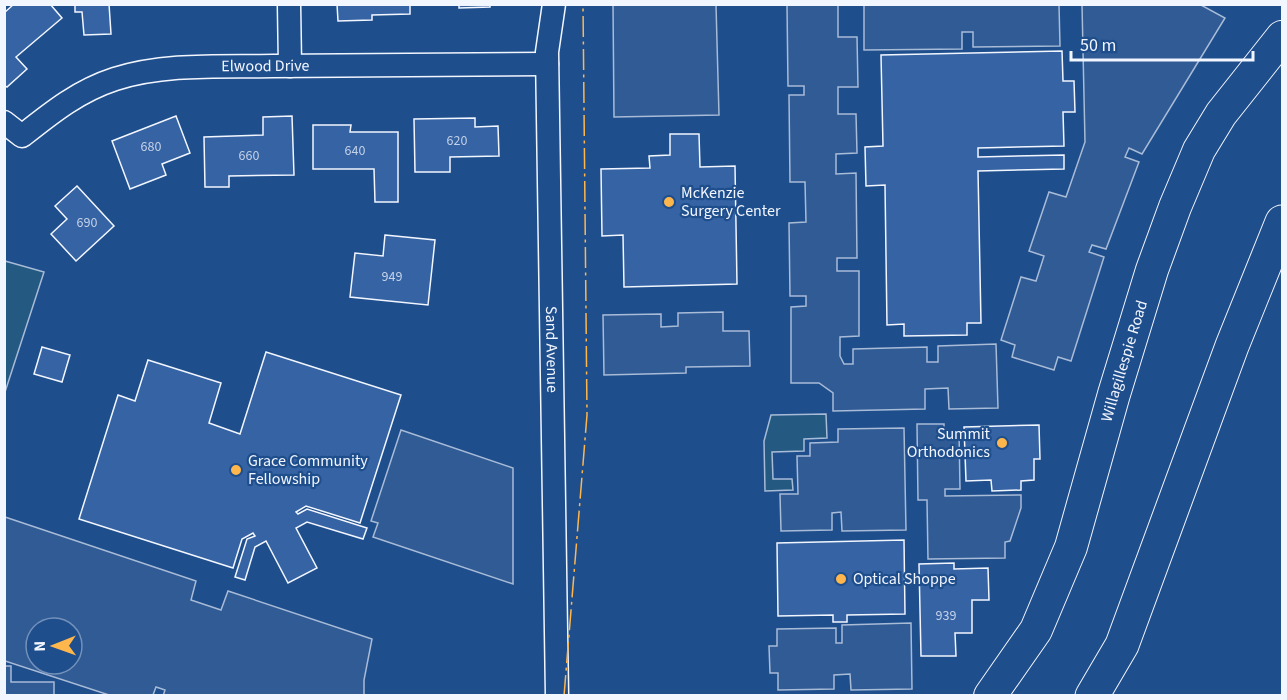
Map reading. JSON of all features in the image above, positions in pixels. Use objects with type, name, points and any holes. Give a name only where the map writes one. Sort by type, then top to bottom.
[{"type":"highway","points":[[1092,696],[1122,645],[1232,346],[1282,222]]},
{"type":"street","points":[[289,4],[290,66]]},
{"type":"street","name":"Sand Avenue","points":[[554,4],[547,64],[557,696]]},
{"type":"street","name":"Willagillespie Road","points":[[990,696],[1036,630],[1071,547],[1152,270],[1199,150],[1221,114],[1282,37]]},
{"type":"street","name":"Elwood Drive","points":[[4,122],[22,136],[53,111],[103,83],[135,74],[177,69],[547,64]]},
{"type":"shaded area","points":[[613,5],[716,5],[719,115],[614,117]]},
{"type":"shaded area","points":[[787,5],[838,5],[838,37],[857,37],[858,87],[838,87],[838,114],[856,114],[857,153],[836,154],[836,174],[856,173],[857,258],[837,258],[837,271],[859,271],[859,336],[840,337],[840,356],[844,364],[853,364],[853,349],[927,347],[927,362],[938,362],[938,346],[996,344],[998,408],[949,409],[948,388],[925,389],[925,409],[833,411],[833,393],[819,383],[791,383],[791,307],[806,306],[806,296],[790,296],[789,223],[806,222],[805,182],[790,182],[789,95],[804,95],[804,86],[788,86]]},
{"type":"shaded area","points":[[864,5],[1059,5],[1060,46],[973,47],[973,32],[962,32],[962,49],[864,50]]},
{"type":"shaded area","points":[[1082,5],[1201,5],[1225,18],[1142,154],[1129,148],[1125,157],[1139,162],[1106,249],[1092,245],[1089,252],[1104,257],[1071,361],[1058,357],[1054,370],[1012,357],[1015,345],[1001,340],[1021,277],[1036,281],[1044,256],[1029,251],[1049,192],[1066,197],[1085,142]]},
{"type":"shaded area","points":[[4,261],[44,272],[5,392]]},
{"type":"shaded area","points":[[723,312],[723,331],[749,331],[750,366],[686,367],[686,373],[604,375],[603,315],[661,314],[661,327],[678,326],[678,313]]},
{"type":"shaded area","points":[[826,414],[827,438],[804,439],[804,451],[772,452],[773,479],[792,479],[793,490],[765,491],[764,441],[771,415]]},
{"type":"shaded area","points":[[917,424],[944,424],[944,431],[959,431],[960,489],[945,489],[945,496],[1021,495],[1021,508],[1010,541],[1005,542],[1005,558],[928,559],[927,500],[918,500]]},
{"type":"shaded area","points":[[904,428],[906,530],[842,531],[841,512],[832,513],[832,530],[781,531],[780,494],[798,494],[797,456],[810,456],[810,443],[838,442],[838,429]]},
{"type":"shaded area","points":[[401,430],[513,468],[513,584],[373,537],[378,523],[371,521]]},
{"type":"shaded area","points":[[5,517],[196,581],[191,600],[221,610],[228,591],[372,639],[364,680],[364,695],[163,696],[165,690],[156,687],[153,695],[109,695],[51,676],[84,676],[84,616],[24,616],[24,667],[5,661]]},
{"type":"shaded area","points":[[911,623],[912,689],[851,690],[850,674],[834,675],[834,689],[778,690],[778,673],[770,673],[769,646],[777,646],[777,629],[836,628],[836,643],[842,643],[842,625]]},
{"type":"shaded area","points":[[5,666],[11,666],[11,682],[54,682],[54,695],[5,695]]},
{"type":"building","points":[[14,4],[50,4],[62,18],[16,57],[27,69],[7,87],[4,85],[4,13]]},
{"type":"building","points":[[75,4],[109,4],[111,34],[84,35],[82,12],[75,12]]},
{"type":"building","points":[[337,4],[410,4],[410,14],[372,15],[372,20],[338,21]]},
{"type":"building","points":[[459,4],[490,4],[490,7],[459,8]]},
{"type":"building","points":[[1062,51],[1063,81],[1074,81],[1075,112],[1063,112],[1064,146],[978,148],[978,157],[1064,155],[1064,169],[978,171],[981,323],[967,323],[967,335],[904,336],[904,324],[887,325],[885,185],[866,186],[865,147],[883,146],[881,55]]},
{"type":"building","points":[[176,116],[190,153],[162,164],[166,175],[130,189],[112,141]]},
{"type":"building","points":[[292,116],[294,175],[229,176],[229,187],[205,187],[204,137],[263,135],[263,117]]},
{"type":"building","points":[[475,118],[475,127],[498,126],[499,156],[450,157],[450,172],[415,172],[414,119]]},
{"type":"building","points":[[313,125],[351,125],[350,132],[398,132],[398,202],[375,202],[374,169],[313,169]]},
{"type":"building","name":"McKenzie Surgery Center","points":[[670,134],[699,134],[700,167],[735,166],[737,284],[624,287],[623,235],[602,236],[601,169],[650,168],[649,156],[670,155]]},
{"type":"building","points":[[77,186],[114,226],[76,261],[51,234],[67,219],[55,206]]},
{"type":"building","points":[[385,235],[435,240],[428,305],[350,297],[355,253],[383,256]]},
{"type":"building","points":[[42,347],[70,355],[62,382],[34,374]]},
{"type":"building","name":"Grace Community Fellowship","points":[[266,352],[401,395],[360,523],[306,506],[296,512],[298,514],[307,509],[367,528],[363,539],[307,522],[296,528],[317,568],[288,583],[266,541],[255,547],[245,580],[235,577],[247,539],[255,536],[253,533],[242,539],[233,568],[79,519],[118,395],[135,401],[148,360],[221,383],[209,423],[240,434]]},
{"type":"building","name":"Summit Orthodonics","points":[[1039,425],[1040,459],[1034,459],[1034,480],[1021,481],[1021,490],[992,491],[991,480],[966,481],[964,427]]},
{"type":"building","name":"Optical Shoppe","points":[[904,540],[905,614],[847,615],[847,622],[833,622],[833,615],[778,616],[777,543]]},
{"type":"building","points":[[954,563],[954,569],[988,568],[989,600],[972,600],[972,633],[955,633],[956,656],[921,656],[919,564]]},
{"type":"power","points":[[564,696],[587,415],[583,4]]},
{"type":"place","name":"McKenzie Surgery Center","points":[[669,202]]},
{"type":"place","name":"Summit Orthodonics","points":[[1002,443]]},
{"type":"place","name":"Grace Community Fellowship","points":[[236,470]]},
{"type":"place","name":"Optical Shoppe","points":[[841,579]]}]
